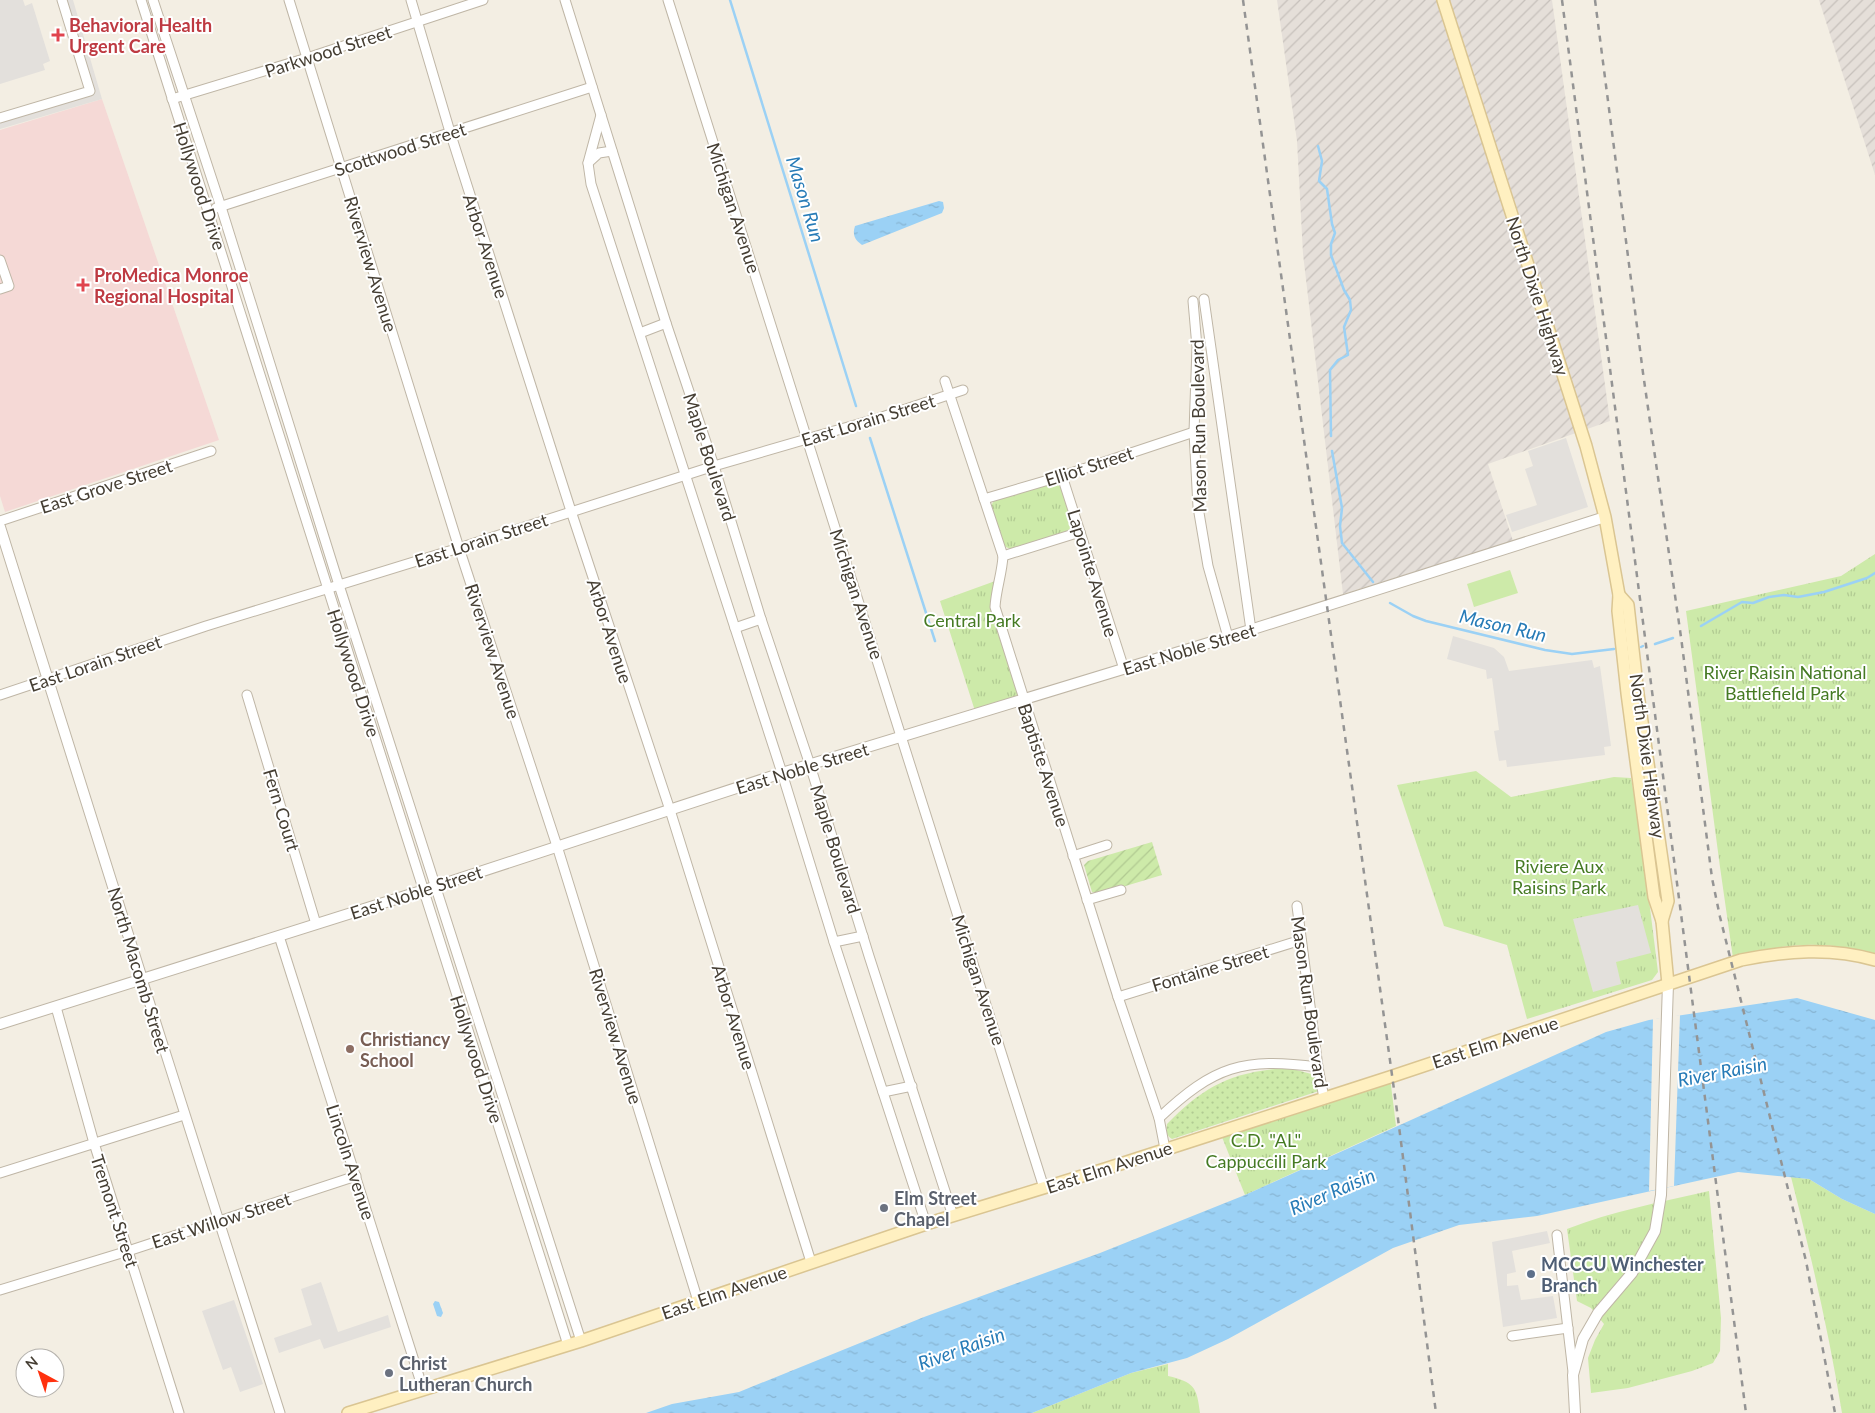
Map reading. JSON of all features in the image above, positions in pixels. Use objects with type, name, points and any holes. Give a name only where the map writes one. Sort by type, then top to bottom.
[{"type":"main road","name":"North Dixie Highway","points":[[1443,0],[1589,454],[1605,517],[1619,595],[1618,611],[1627,693],[1652,888],[1662,921],[1668,984]]},
{"type":"main road","name":"East Elm Avenue","points":[[348,1413],[581,1341],[926,1224],[1324,1098],[1741,960],[1772,955],[1826,951],[1857,955],[1875,960]]},
{"type":"street","points":[[0,118],[90,91],[62,0]]},
{"type":"street","name":"Hollywood Drive","points":[[140,0],[568,1345]]},
{"type":"street","name":"Hollywood Drive","points":[[153,0],[221,207],[339,585],[581,1341]]},
{"type":"street","name":"Riverview Avenue","points":[[288,0],[459,548],[557,846],[698,1301]]},
{"type":"street","name":"Arbor Avenue","points":[[411,0],[450,132],[570,511],[670,810],[811,1262]]},
{"type":"street","name":"Parkwood Street","points":[[172,98],[307,58],[483,0]]},
{"type":"street","name":"Maple Boulevard","points":[[565,0],[666,323],[714,466],[760,619],[810,765],[953,1216]]},
{"type":"street","name":"Michigan Avenue","points":[[668,0],[1044,1188]]},
{"type":"street","name":"Scottwood Street","points":[[208,211],[592,87]]},
{"type":"street","name":"Maple Boulevard","points":[[601,115],[588,163],[591,184],[926,1224]]},
{"type":"street","points":[[588,163],[600,154],[612,151]]},
{"type":"street","points":[[0,260],[9,286],[0,289]]},
{"type":"street","name":"Mason Run Boulevard","points":[[1204,299],[1250,630]]},
{"type":"street","name":"Mason Run Boulevard","points":[[1193,300],[1197,374],[1194,432],[1198,507],[1208,566],[1228,637]]},
{"type":"street","points":[[1194,316],[1206,314]]},
{"type":"street","points":[[640,333],[666,323]]},
{"type":"street","name":"Baptiste Avenue","points":[[945,381],[1003,556],[1002,573],[996,591],[995,607],[1118,997],[1159,1118],[1166,1149]]},
{"type":"street","name":"East Lorain Street","points":[[0,695],[206,626],[459,548],[714,466],[808,439],[963,390]]},
{"type":"street","name":"Elliot Street","points":[[984,499],[1062,476],[1194,432]]},
{"type":"street","name":"East Grove Street","points":[[0,521],[211,451]]},
{"type":"street","name":"Lapointe Avenue","points":[[1062,476],[1124,670]]},
{"type":"street","name":"East Noble Street","points":[[0,1024],[436,886],[782,773],[1023,698],[1124,670],[1605,517]]},
{"type":"street","name":"North Macomb Street","points":[[0,527],[184,1115],[280,1413]]},
{"type":"street","points":[[1003,556],[1080,532]]},
{"type":"street","points":[[735,628],[760,619]]},
{"type":"street","name":"Fern Court","points":[[247,695],[316,924]]},
{"type":"street","points":[[1073,856],[1107,845]]},
{"type":"street","points":[[1087,900],[1121,890]]},
{"type":"street","name":"Mason Run Boulevard","points":[[1297,906],[1318,1067],[1324,1098]]},
{"type":"street","name":"Lincoln Avenue","points":[[279,936],[423,1389]]},
{"type":"street","name":"Maple Boulevard","points":[[834,942],[863,936]]},
{"type":"street","name":"Fontaine Street","points":[[1118,997],[1301,940]]},
{"type":"street","points":[[1573,1375],[1583,1339],[1598,1313],[1632,1273],[1654,1232],[1661,1195],[1668,984]]},
{"type":"street","name":"Tremont Street","points":[[56,1007],[94,1143],[179,1413]]},
{"type":"street","points":[[1159,1118],[1200,1084],[1237,1067],[1278,1062],[1318,1067]]},
{"type":"street","points":[[883,1092],[912,1086]]},
{"type":"street","points":[[0,1173],[184,1115]]},
{"type":"street","name":"East Willow Street","points":[[0,1290],[356,1176]]},
{"type":"street","points":[[1557,1235],[1573,1375],[1575,1413]]},
{"type":"street","points":[[1512,1336],[1568,1328]]},
{"type":"shaded area","points":[[0,0],[23,0],[25,6],[32,3],[50,61],[43,64],[45,70],[0,84]]},
{"type":"shaded area","points":[[62,0],[73,0],[102,99],[0,129],[0,118],[90,91]]},
{"type":"shaded area","points":[[1277,0],[1552,0],[1610,421],[1488,464],[1513,541],[1343,594],[1303,254],[1297,141]]},
{"type":"shaded area","points":[[1819,0],[1875,0],[1875,175]]},
{"type":"shaded area","name":"ProMedica Monroe Regional Hospital","points":[[102,99],[219,440],[5,512],[0,496],[0,130]]},
{"type":"shaded area","points":[[1566,438],[1588,507],[1512,532],[1506,515],[1537,505],[1525,469],[1533,466],[1528,451]]},
{"type":"shaded area","points":[[1453,636],[1494,648],[1504,657],[1509,671],[1592,660],[1594,668],[1600,666],[1611,746],[1604,747],[1605,755],[1507,767],[1506,760],[1499,761],[1494,731],[1499,730],[1492,678],[1487,679],[1486,670],[1447,659]]},
{"type":"shaded area","points":[[1638,905],[1651,953],[1616,962],[1621,984],[1593,992],[1573,919]]},
{"type":"shaded area","points":[[1547,1231],[1550,1243],[1512,1251],[1516,1272],[1507,1274],[1507,1286],[1518,1285],[1521,1300],[1553,1296],[1557,1318],[1503,1327],[1492,1242]]},
{"type":"shaded area","points":[[321,1282],[338,1332],[388,1315],[391,1327],[324,1349],[320,1339],[279,1353],[274,1338],[312,1325],[301,1289]]},
{"type":"shaded area","points":[[234,1300],[263,1384],[240,1392],[231,1367],[223,1370],[202,1311]]},
{"type":"green space","points":[[1056,482],[1062,489],[1073,522],[1069,530],[1012,550],[1004,546],[991,509],[995,499]]},
{"type":"green space","name":"River Raisin National Battlefield Park","points":[[1875,554],[1875,955],[1838,947],[1804,945],[1770,949],[1733,958],[1686,611],[1841,576]]},
{"type":"green space","points":[[1510,570],[1518,593],[1474,607],[1467,584]]},
{"type":"green space","name":"Central Park","points":[[998,580],[997,622],[1018,694],[1013,700],[975,711],[940,601]]},
{"type":"green space","name":"Riviere Aux Raisins Park","points":[[1476,771],[1511,797],[1614,777],[1631,778],[1640,828],[1658,972],[1652,980],[1527,1019],[1507,945],[1444,926],[1397,785]]},
{"type":"green space","points":[[1152,842],[1162,875],[1099,894],[1092,892],[1084,865],[1088,861]]},
{"type":"green space","points":[[1275,1069],[1293,1069],[1315,1075],[1319,1091],[1172,1139],[1168,1134],[1167,1124],[1203,1093],[1228,1080],[1243,1075]]},
{"type":"green space","name":"C.D. \"AL\" Cappuccili Park","points":[[1390,1077],[1396,1126],[1245,1195],[1220,1132]]},
{"type":"green space","points":[[1791,1177],[1809,1179],[1842,1199],[1875,1214],[1875,1413],[1842,1413],[1819,1294]]},
{"type":"green space","points":[[1709,1191],[1721,1318],[1720,1351],[1713,1363],[1692,1371],[1628,1388],[1591,1393],[1588,1358],[1604,1324],[1591,1308],[1577,1301],[1567,1229],[1619,1212]]},
{"type":"green space","points":[[1168,1364],[1168,1376],[1189,1383],[1193,1387],[1200,1413],[1032,1413],[1131,1373]]},
{"type":"water","points":[[939,201],[943,202],[944,208],[942,213],[862,245],[855,237],[855,226]]},
{"type":"water","name":"River Raisin","points":[[1797,998],[1875,1020],[1875,1214],[1842,1199],[1809,1179],[1738,1172],[1537,1216],[1459,1225],[1393,1248],[1228,1339],[1187,1358],[1131,1373],[1032,1413],[646,1413],[672,1404],[739,1392],[924,1317],[1100,1253],[1245,1195],[1606,1032],[1649,1020]]},
{"type":"water","points":[[435,1301],[439,1302],[443,1313],[441,1317],[437,1316],[433,1304]]},
{"type":"pier","points":[[1680,1015],[1674,1186],[1649,1191],[1653,1019]]},
{"type":"waterway","name":"Mason Run","points":[[730,0],[856,406]]},
{"type":"waterway","points":[[1318,146],[1322,161],[1319,181],[1327,189],[1335,233],[1331,244],[1331,255],[1344,290],[1350,300],[1351,310],[1344,327],[1348,355],[1338,360],[1330,370],[1331,436]]},
{"type":"waterway","name":"Mason Run","points":[[870,438],[935,641]]},
{"type":"waterway","points":[[1332,451],[1342,508],[1340,526],[1342,543],[1373,582]]},
{"type":"waterway","name":"Mason Run","points":[[1701,626],[1742,602],[1753,603],[1769,597],[1784,595],[1798,597],[1824,592],[1867,578],[1875,573]]},
{"type":"waterway","name":"Mason Run","points":[[1390,603],[1426,621],[1545,650],[1572,654],[1614,649]]},
{"type":"waterway","name":"Mason Run","points":[[1655,644],[1673,638]]},
{"type":"railway","points":[[1243,0],[1397,1111],[1436,1413]]},
{"type":"railway","points":[[1562,0],[1746,1413]]},
{"type":"railway","points":[[1595,0],[1643,373],[1681,637],[1712,878],[1720,917],[1806,1261],[1835,1413]]},
{"type":"place","name":"Behavioral Health Urgent Care","points":[[58,35]]},
{"type":"place","name":"ProMedica Monroe Regional Hospital","points":[[83,285]]},
{"type":"place","name":"Christiancy School","points":[[350,1049]]},
{"type":"place","name":"Elm Street Chapel","points":[[884,1208]]},
{"type":"place","name":"MCCCU Winchester Branch","points":[[1531,1274]]},
{"type":"place","name":"Christ Lutheran Church","points":[[389,1373]]}]
